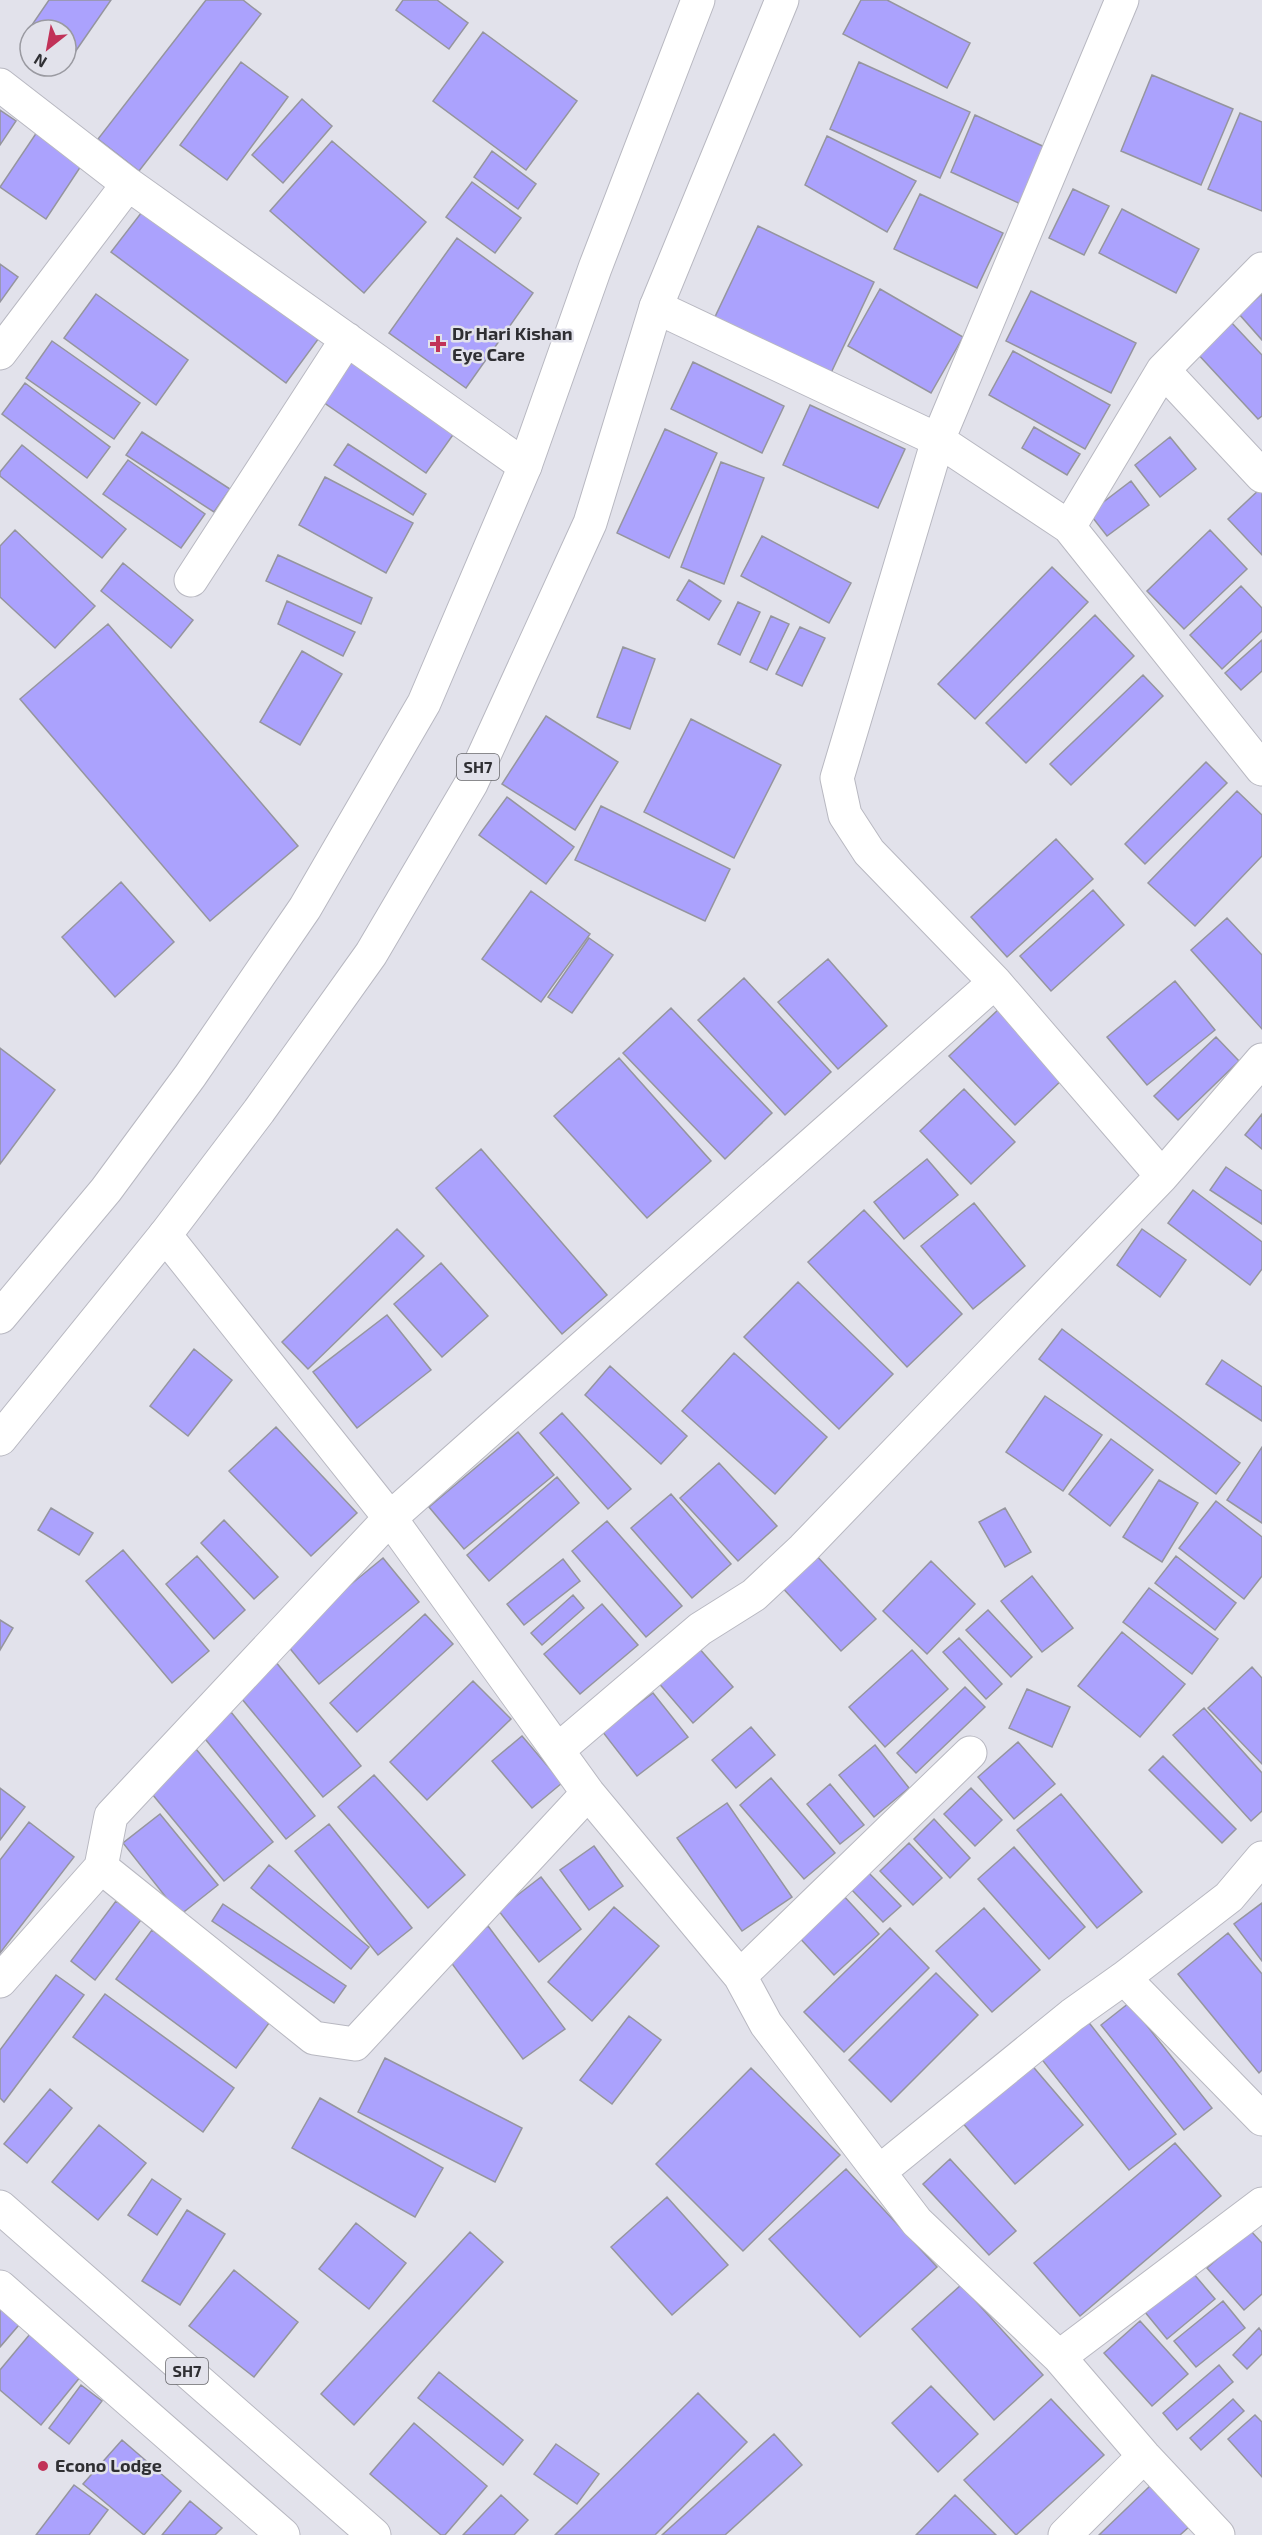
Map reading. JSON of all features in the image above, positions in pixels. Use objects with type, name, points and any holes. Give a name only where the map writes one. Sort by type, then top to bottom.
[{"type":"street","points":[[0,1317],[106,1190],[183,1086],[305,908],[424,704],[525,466],[595,268],[698,0]]},
{"type":"street","name":"SH7","points":[[0,1439],[165,1235],[259,1111],[371,954],[471,784],[590,523],[656,307],[782,0]]},
{"type":"street","points":[[1122,0],[938,440],[837,778],[844,815],[869,852],[995,982],[1162,1176]]},
{"type":"street","points":[[0,85],[128,184],[525,466]]},
{"type":"street","points":[[0,353],[128,184]]},
{"type":"street","points":[[1070,527],[1163,369],[1262,269]]},
{"type":"street","points":[[656,307],[938,440],[1070,527],[1262,769]]},
{"type":"street","points":[[191,580],[347,339]]},
{"type":"street","points":[[1163,369],[1262,476]]},
{"type":"street","points":[[0,1981],[101,1867],[111,1816],[390,1518],[995,982]]},
{"type":"street","points":[[559,1749],[700,1629],[754,1595],[804,1549],[1162,1176],[1262,1059]]},
{"type":"street","points":[[165,1235],[390,1518],[559,1749],[588,1793],[740,1976],[766,2024],[917,2222],[1059,2357],[1144,2456],[1218,2535]]},
{"type":"street","points":[[740,1976],[970,1753]]},
{"type":"street","points":[[101,1867],[314,2038],[355,2044],[588,1793]]},
{"type":"street","points":[[879,2172],[1072,2015],[1124,1978],[1228,1897],[1262,1858]]},
{"type":"street","points":[[1124,1978],[1262,2119]]},
{"type":"street","points":[[1059,2357],[1262,2204]]},
{"type":"street","name":"SH7","points":[[0,2207],[374,2535]]},
{"type":"street","points":[[0,2287],[283,2535]]},
{"type":"street","points":[[1065,2535],[1144,2456]]},
{"type":"building","points":[[49,0],[111,0],[78,48],[78,18],[37,18]]},
{"type":"building","points":[[206,0],[243,0],[261,14],[139,171],[98,139]]},
{"type":"building","points":[[403,0],[437,0],[468,23],[449,49],[396,10]]},
{"type":"building","points":[[861,0],[887,0],[970,43],[947,88],[843,34]]},
{"type":"building","points":[[483,32],[577,101],[526,170],[433,101]]},
{"type":"building","points":[[241,62],[288,97],[227,180],[180,145]]},
{"type":"building","points":[[859,62],[970,112],[940,178],[830,129]]},
{"type":"building","points":[[1152,75],[1233,109],[1201,185],[1121,151]]},
{"type":"building","points":[[302,99],[332,126],[283,183],[252,155]]},
{"type":"building","points":[[0,110],[16,121],[0,145]]},
{"type":"building","points":[[1240,113],[1262,122],[1262,211],[1208,189]]},
{"type":"building","points":[[975,115],[1049,149],[1025,206],[951,172]]},
{"type":"building","points":[[37,132],[83,163],[46,219],[0,187]]},
{"type":"building","points":[[827,136],[916,181],[887,232],[805,185]]},
{"type":"building","points":[[332,141],[426,222],[364,293],[270,211]]},
{"type":"building","points":[[492,151],[536,184],[518,209],[474,177]]},
{"type":"building","points":[[472,182],[521,218],[495,253],[446,217]]},
{"type":"building","points":[[1073,189],[1109,206],[1084,255],[1049,238]]},
{"type":"building","points":[[920,194],[1003,233],[977,288],[894,249]]},
{"type":"building","points":[[145,208],[319,338],[286,383],[111,252]]},
{"type":"building","points":[[1122,209],[1199,249],[1176,293],[1099,253]]},
{"type":"building","points":[[758,226],[874,282],[830,375],[714,319]]},
{"type":"building","points":[[457,238],[533,293],[466,388],[389,333]]},
{"type":"building","points":[[0,264],[18,277],[0,302]]},
{"type":"building","points":[[880,289],[963,337],[931,393],[848,346]]},
{"type":"building","points":[[1031,291],[1136,343],[1111,393],[1006,341]]},
{"type":"building","points":[[96,294],[188,360],[156,405],[64,338]]},
{"type":"building","points":[[1262,294],[1262,340],[1239,314]]},
{"type":"building","points":[[1230,321],[1262,355],[1262,416],[1258,419],[1196,352]]},
{"type":"building","points":[[52,341],[140,403],[114,439],[26,378]]},
{"type":"building","points":[[1013,351],[1110,405],[1085,449],[989,395]]},
{"type":"building","points":[[353,360],[455,432],[426,473],[323,402]]},
{"type":"building","points":[[693,362],[784,406],[762,453],[671,409]]},
{"type":"building","points":[[25,383],[110,447],[87,478],[2,414]]},
{"type":"building","points":[[810,405],[905,449],[878,508],[783,465]]},
{"type":"building","points":[[1034,427],[1080,454],[1067,475],[1022,448]]},
{"type":"building","points":[[665,429],[717,453],[669,558],[617,533]]},
{"type":"building","points":[[142,432],[230,489],[214,512],[126,455]]},
{"type":"building","points":[[1170,437],[1196,469],[1160,497],[1135,465]]},
{"type":"building","points":[[348,444],[426,494],[413,515],[334,465]]},
{"type":"building","points":[[22,445],[126,529],[102,558],[0,476],[0,472]]},
{"type":"building","points":[[128,460],[205,514],[181,548],[103,494]]},
{"type":"building","points":[[721,462],[764,478],[724,584],[681,567]]},
{"type":"building","points":[[325,477],[413,523],[386,573],[299,525]]},
{"type":"building","points":[[1131,481],[1149,505],[1107,536],[1089,513]]},
{"type":"building","points":[[1262,487],[1262,555],[1228,519]]},
{"type":"building","points":[[15,530],[95,606],[55,648],[0,597],[0,546]]},
{"type":"building","points":[[1210,530],[1247,569],[1184,629],[1147,591]]},
{"type":"building","points":[[762,536],[851,583],[829,623],[741,576]]},
{"type":"building","points":[[278,555],[372,598],[361,624],[266,581]]},
{"type":"building","points":[[123,563],[193,620],[171,648],[101,591]]},
{"type":"building","points":[[1052,567],[1088,602],[975,719],[938,684]]},
{"type":"building","points":[[689,580],[721,601],[709,620],[677,600]]},
{"type":"building","points":[[1241,586],[1262,608],[1262,631],[1222,669],[1190,635]]},
{"type":"building","points":[[287,601],[355,632],[343,656],[278,624]]},
{"type":"building","points":[[738,602],[760,612],[740,655],[718,644]]},
{"type":"building","points":[[1095,615],[1134,656],[1026,763],[986,723]]},
{"type":"building","points":[[771,616],[789,624],[767,670],[750,662]]},
{"type":"building","points":[[108,624],[298,846],[210,921],[20,699]]},
{"type":"building","points":[[800,627],[825,638],[802,686],[776,674]]},
{"type":"building","points":[[1262,640],[1262,671],[1241,690],[1225,673]]},
{"type":"building","points":[[623,647],[655,659],[630,729],[597,717]]},
{"type":"building","points":[[302,651],[342,674],[300,745],[260,722]]},
{"type":"building","points":[[1143,675],[1163,696],[1071,785],[1050,764]]},
{"type":"building","points":[[546,716],[618,762],[575,830],[502,784]]},
{"type":"building","points":[[691,719],[781,765],[734,858],[644,812]]},
{"type":"building","points":[[1206,762],[1227,783],[1145,864],[1125,844]]},
{"type":"building","points":[[1237,791],[1262,815],[1262,856],[1195,926],[1148,883]]},
{"type":"building","points":[[507,797],[574,847],[546,884],[479,835]]},
{"type":"building","points":[[601,806],[730,869],[705,921],[575,860]]},
{"type":"building","points":[[1056,839],[1093,879],[1007,957],[971,917]]},
{"type":"building","points":[[121,882],[174,942],[115,997],[62,937]]},
{"type":"building","points":[[1093,890],[1124,925],[1051,991],[1020,956]]},
{"type":"building","points":[[531,891],[590,934],[541,1002],[482,959]]},
{"type":"building","points":[[1227,918],[1262,955],[1262,1029],[1191,950]]},
{"type":"building","points":[[589,938],[613,955],[572,1013],[548,997]]},
{"type":"building","points":[[828,959],[887,1026],[838,1069],[778,1002]]},
{"type":"building","points":[[744,978],[831,1072],[785,1115],[698,1020]]},
{"type":"building","points":[[1175,981],[1215,1030],[1147,1085],[1107,1037]]},
{"type":"building","points":[[671,1008],[772,1113],[725,1159],[623,1053]]},
{"type":"building","points":[[1000,1008],[1066,1076],[1015,1125],[949,1056]]},
{"type":"building","points":[[1216,1037],[1239,1061],[1178,1120],[1154,1096]]},
{"type":"building","points":[[0,1048],[55,1090],[0,1164]]},
{"type":"building","points":[[619,1058],[711,1161],[647,1218],[554,1116]]},
{"type":"building","points":[[964,1089],[1015,1142],[971,1184],[920,1131]]},
{"type":"building","points":[[1262,1114],[1262,1149],[1245,1135]]},
{"type":"building","points":[[481,1149],[607,1295],[562,1334],[436,1188]]},
{"type":"building","points":[[927,1159],[958,1195],[904,1239],[874,1202]]},
{"type":"building","points":[[1226,1167],[1262,1191],[1262,1224],[1210,1190]]},
{"type":"building","points":[[1193,1190],[1262,1242],[1262,1269],[1250,1285],[1168,1223]]},
{"type":"building","points":[[974,1203],[1025,1266],[973,1309],[921,1246]]},
{"type":"building","points":[[864,1210],[962,1314],[907,1367],[808,1262]]},
{"type":"building","points":[[397,1229],[424,1256],[308,1369],[282,1342]]},
{"type":"building","points":[[1142,1229],[1186,1260],[1160,1297],[1117,1265]]},
{"type":"building","points":[[441,1263],[488,1316],[442,1357],[394,1304]]},
{"type":"building","points":[[798,1282],[893,1374],[839,1429],[744,1337]]},
{"type":"building","points":[[387,1315],[431,1370],[357,1428],[313,1372]]},
{"type":"building","points":[[1062,1329],[1240,1463],[1216,1494],[1039,1359]]},
{"type":"building","points":[[194,1349],[232,1380],[188,1436],[150,1406]]},
{"type":"building","points":[[734,1353],[827,1437],[775,1494],[682,1411]]},
{"type":"building","points":[[1222,1360],[1262,1387],[1262,1421],[1206,1384]]},
{"type":"building","points":[[610,1366],[687,1436],[661,1464],[585,1395]]},
{"type":"building","points":[[1045,1396],[1102,1435],[1063,1491],[1006,1452]]},
{"type":"building","points":[[562,1413],[631,1489],[608,1509],[540,1433]]},
{"type":"building","points":[[276,1427],[357,1513],[311,1556],[229,1471]]},
{"type":"building","points":[[518,1432],[554,1475],[464,1549],[429,1507]]},
{"type":"building","points":[[1111,1439],[1153,1470],[1110,1526],[1069,1494]]},
{"type":"building","points":[[1262,1447],[1262,1523],[1227,1500]]},
{"type":"building","points":[[719,1463],[777,1526],[738,1561],[680,1498]]},
{"type":"building","points":[[557,1477],[579,1503],[489,1581],[467,1555]]},
{"type":"building","points":[[1159,1480],[1198,1503],[1162,1562],[1123,1537]]},
{"type":"building","points":[[671,1494],[731,1564],[692,1598],[631,1528]]},
{"type":"building","points":[[1216,1501],[1262,1537],[1262,1576],[1244,1599],[1179,1548]]},
{"type":"building","points":[[51,1508],[93,1533],[79,1555],[38,1530]]},
{"type":"building","points":[[1005,1508],[1031,1552],[1005,1567],[979,1522]]},
{"type":"building","points":[[224,1520],[278,1577],[254,1599],[201,1543]]},
{"type":"building","points":[[607,1521],[682,1606],[646,1637],[572,1551]]},
{"type":"building","points":[[123,1550],[209,1651],[172,1683],[86,1581]]},
{"type":"building","points":[[813,1552],[876,1619],[841,1651],[779,1584]]},
{"type":"building","points":[[197,1556],[245,1610],[214,1639],[166,1584]]},
{"type":"building","points":[[1176,1556],[1236,1603],[1215,1630],[1155,1583]]},
{"type":"building","points":[[383,1558],[419,1602],[319,1684],[283,1640]]},
{"type":"building","points":[[563,1559],[580,1581],[524,1625],[507,1604]]},
{"type":"building","points":[[931,1561],[975,1604],[927,1654],[883,1611]]},
{"type":"building","points":[[1032,1576],[1073,1628],[1042,1652],[1001,1601]]},
{"type":"building","points":[[1149,1588],[1218,1639],[1192,1674],[1123,1622]]},
{"type":"building","points":[[573,1595],[584,1608],[542,1645],[531,1633]]},
{"type":"building","points":[[602,1604],[638,1645],[580,1694],[544,1654]]},
{"type":"building","points":[[988,1610],[1032,1657],[1011,1677],[966,1630]]},
{"type":"building","points":[[425,1614],[453,1644],[357,1732],[330,1703]]},
{"type":"building","points":[[0,1620],[13,1628],[0,1650]]},
{"type":"building","points":[[1122,1632],[1185,1684],[1140,1737],[1078,1686]]},
{"type":"building","points":[[959,1638],[1002,1684],[986,1699],[943,1652]]},
{"type":"building","points":[[698,1647],[733,1687],[693,1723],[657,1681]]},
{"type":"building","points":[[912,1650],[948,1689],[885,1747],[849,1707]]},
{"type":"building","points":[[275,1661],[361,1766],[323,1797],[237,1693]]},
{"type":"building","points":[[1252,1667],[1262,1678],[1262,1764],[1208,1708]]},
{"type":"building","points":[[473,1681],[511,1719],[427,1800],[390,1762]]},
{"type":"building","points":[[965,1687],[985,1707],[916,1773],[897,1753]]},
{"type":"building","points":[[1027,1689],[1070,1707],[1052,1747],[1009,1728]]},
{"type":"building","points":[[653,1693],[688,1737],[637,1776],[602,1731]]},
{"type":"building","points":[[1204,1708],[1262,1773],[1262,1811],[1251,1821],[1173,1735]]},
{"type":"building","points":[[231,1712],[315,1816],[286,1839],[202,1735]]},
{"type":"building","points":[[751,1727],[775,1755],[736,1788],[712,1760]]},
{"type":"building","points":[[522,1736],[562,1783],[532,1808],[492,1761]]},
{"type":"building","points":[[1018,1742],[1055,1784],[1014,1819],[978,1777]]},
{"type":"building","points":[[875,1745],[909,1788],[874,1817],[839,1775]]},
{"type":"building","points":[[196,1749],[273,1842],[224,1881],[148,1789]]},
{"type":"building","points":[[1163,1756],[1236,1829],[1222,1843],[1149,1770]]},
{"type":"building","points":[[374,1775],[465,1875],[428,1908],[338,1807]]},
{"type":"building","points":[[771,1778],[835,1853],[804,1879],[740,1805]]},
{"type":"building","points":[[830,1784],[864,1825],[840,1844],[807,1804]]},
{"type":"building","points":[[0,1788],[25,1807],[0,1840]]},
{"type":"building","points":[[971,1788],[1002,1820],[975,1846],[944,1814]]},
{"type":"building","points":[[1061,1794],[1142,1892],[1097,1928],[1017,1830]]},
{"type":"building","points":[[727,1803],[792,1897],[742,1931],[677,1838]]},
{"type":"building","points":[[160,1814],[218,1885],[180,1915],[123,1843]]},
{"type":"building","points":[[934,1819],[970,1858],[950,1878],[914,1839]]},
{"type":"building","points":[[29,1822],[74,1857],[0,1953],[0,1860]]},
{"type":"building","points":[[329,1824],[412,1928],[378,1955],[295,1851]]},
{"type":"building","points":[[909,1843],[942,1878],[913,1905],[880,1871]]},
{"type":"building","points":[[594,1846],[623,1886],[589,1910],[560,1870]]},
{"type":"building","points":[[1014,1847],[1085,1927],[1049,1959],[978,1879]]},
{"type":"building","points":[[269,1865],[369,1947],[351,1969],[251,1888]]},
{"type":"building","points":[[866,1870],[901,1906],[883,1922],[849,1887]]},
{"type":"building","points":[[541,1877],[581,1929],[539,1962],[498,1910]]},
{"type":"building","points":[[841,1893],[879,1934],[834,1975],[796,1934]]},
{"type":"building","points":[[116,1901],[141,1920],[95,1980],[71,1961]]},
{"type":"building","points":[[1262,1903],[1262,1961],[1234,1924]]},
{"type":"building","points":[[223,1904],[346,1986],[334,2003],[212,1921]]},
{"type":"building","points":[[614,1907],[659,1946],[592,2021],[548,1982]]},
{"type":"building","points":[[984,1908],[1040,1970],[992,2012],[936,1951]]},
{"type":"building","points":[[488,1926],[565,2029],[523,2059],[447,1957]]},
{"type":"building","points":[[890,1928],[929,1968],[844,2052],[804,2012]]},
{"type":"building","points":[[152,1930],[272,2019],[236,2068],[116,1979]]},
{"type":"building","points":[[1228,1933],[1262,1974],[1262,2070],[1259,2073],[1178,1974]]},
{"type":"building","points":[[936,1973],[978,2015],[891,2102],[849,2060]]},
{"type":"building","points":[[56,1975],[84,1995],[4,2102],[0,2098],[0,2050]]},
{"type":"building","points":[[105,1994],[234,2088],[203,2132],[73,2037]]},
{"type":"building","points":[[1129,2003],[1212,2108],[1184,2130],[1101,2025]]},
{"type":"building","points":[[1083,2015],[1176,2134],[1129,2170],[1036,2052]]},
{"type":"building","points":[[629,2016],[661,2040],[612,2104],[580,2080]]},
{"type":"building","points":[[385,2058],[522,2128],[495,2182],[358,2112]]},
{"type":"building","points":[[1029,2062],[1083,2125],[1015,2184],[961,2121]]},
{"type":"building","points":[[751,2068],[840,2155],[743,2251],[656,2164]]},
{"type":"building","points":[[50,2089],[72,2108],[27,2163],[4,2144]]},
{"type":"building","points":[[320,2098],[443,2168],[415,2217],[292,2148]]},
{"type":"building","points":[[99,2125],[146,2163],[98,2220],[52,2182]]},
{"type":"building","points":[[1175,2143],[1221,2196],[1080,2316],[1034,2263]]},
{"type":"building","points":[[950,2159],[1016,2231],[989,2255],[923,2184]]},
{"type":"building","points":[[846,2169],[937,2267],[860,2337],[769,2239]]},
{"type":"building","points":[[152,2179],[181,2199],[157,2235],[128,2215]]},
{"type":"building","points":[[667,2197],[728,2265],[672,2315],[611,2247]]},
{"type":"building","points":[[187,2210],[225,2234],[180,2305],[142,2281]]},
{"type":"building","points":[[356,2223],[406,2263],[369,2309],[319,2269]]},
{"type":"building","points":[[1250,2230],[1262,2243],[1262,2294],[1244,2310],[1207,2268]]},
{"type":"building","points":[[470,2232],[503,2262],[354,2425],[321,2394]]},
{"type":"building","points":[[234,2270],[298,2322],[254,2377],[189,2326]]},
{"type":"building","points":[[1193,2273],[1215,2299],[1167,2339],[1145,2312]]},
{"type":"building","points":[[961,2285],[1043,2375],[994,2420],[912,2329]]},
{"type":"building","points":[[0,2296],[25,2318],[0,2347]]},
{"type":"building","points":[[1223,2301],[1245,2328],[1196,2367],[1174,2341]]},
{"type":"building","points":[[1140,2321],[1188,2374],[1152,2406],[1104,2353]]},
{"type":"building","points":[[1259,2328],[1262,2332],[1262,2354],[1247,2369],[1233,2355]]},
{"type":"building","points":[[30,2334],[81,2376],[41,2425],[0,2390],[0,2370]]},
{"type":"building","points":[[1219,2365],[1233,2382],[1177,2430],[1163,2413]]},
{"type":"building","points":[[439,2372],[523,2440],[503,2465],[418,2398]]},
{"type":"building","points":[[81,2385],[102,2401],[69,2444],[49,2428]]},
{"type":"building","points":[[931,2386],[978,2434],[938,2472],[892,2423]]},
{"type":"building","points":[[698,2393],[747,2442],[655,2535],[555,2535]]},
{"type":"building","points":[[1051,2399],[1104,2455],[1016,2535],[964,2480]]},
{"type":"building","points":[[1233,2399],[1244,2411],[1201,2450],[1190,2438]]},
{"type":"building","points":[[1255,2415],[1262,2422],[1262,2477],[1228,2439]]},
{"type":"building","points":[[414,2423],[487,2486],[445,2535],[441,2535],[370,2474]]},
{"type":"building","points":[[774,2434],[802,2465],[725,2535],[662,2535]]},
{"type":"building","points":[[122,2440],[181,2491],[144,2535],[83,2484]]},
{"type":"building","points":[[556,2444],[599,2474],[577,2504],[534,2474]]},
{"type":"building","points":[[74,2485],[108,2510],[89,2535],[36,2535]]},
{"type":"building","points":[[1151,2485],[1190,2526],[1180,2535],[1099,2535]]},
{"type":"building","points":[[501,2495],[528,2520],[514,2535],[463,2535]]},
{"type":"building","points":[[955,2495],[996,2535],[916,2535]]},
{"type":"building","points":[[190,2501],[222,2528],[215,2535],[162,2535]]},
{"type":"place","name":"Dr Hari Kishan Eye Care","points":[[438,344]]},
{"type":"place","name":"Econo Lodge","points":[[43,2466]]}]
